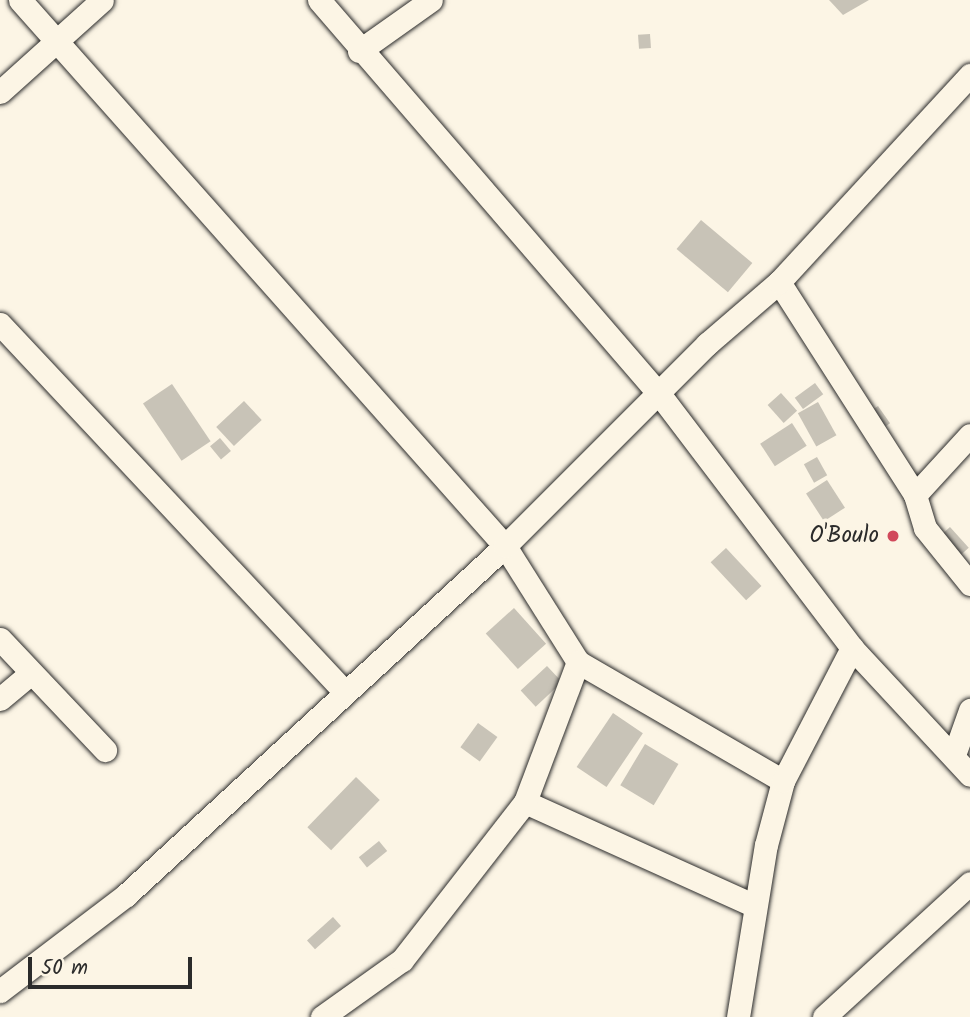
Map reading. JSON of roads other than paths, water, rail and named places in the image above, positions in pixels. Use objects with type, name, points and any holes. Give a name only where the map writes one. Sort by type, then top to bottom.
[{"type":"street","points":[[20,0],[505,545],[578,662],[783,781]]},
{"type":"street","points":[[0,92],[102,0]]},
{"type":"street","points":[[319,0],[359,51],[660,395],[852,648],[962,755],[970,775]]},
{"type":"street","points":[[359,51],[431,0]]},
{"type":"street","points":[[0,991],[127,895],[342,690],[505,545],[779,282],[970,75]]},
{"type":"street","points":[[779,282],[915,495],[925,528],[970,584]]},
{"type":"street","points":[[0,324],[342,690]]},
{"type":"street","points":[[915,495],[970,435]]},
{"type":"street","points":[[0,639],[29,675],[105,750]]},
{"type":"street","points":[[738,1017],[755,906],[783,781],[852,648]]},
{"type":"street","points":[[322,1017],[402,960],[525,802],[578,662]]},
{"type":"street","points":[[0,699],[29,675]]},
{"type":"street","points":[[962,755],[970,710]]},
{"type":"street","points":[[525,802],[755,906]]},
{"type":"street","points":[[824,1017],[970,883]]},
{"type":"place","name":"O'Boulo","points":[[893,536]]}]
